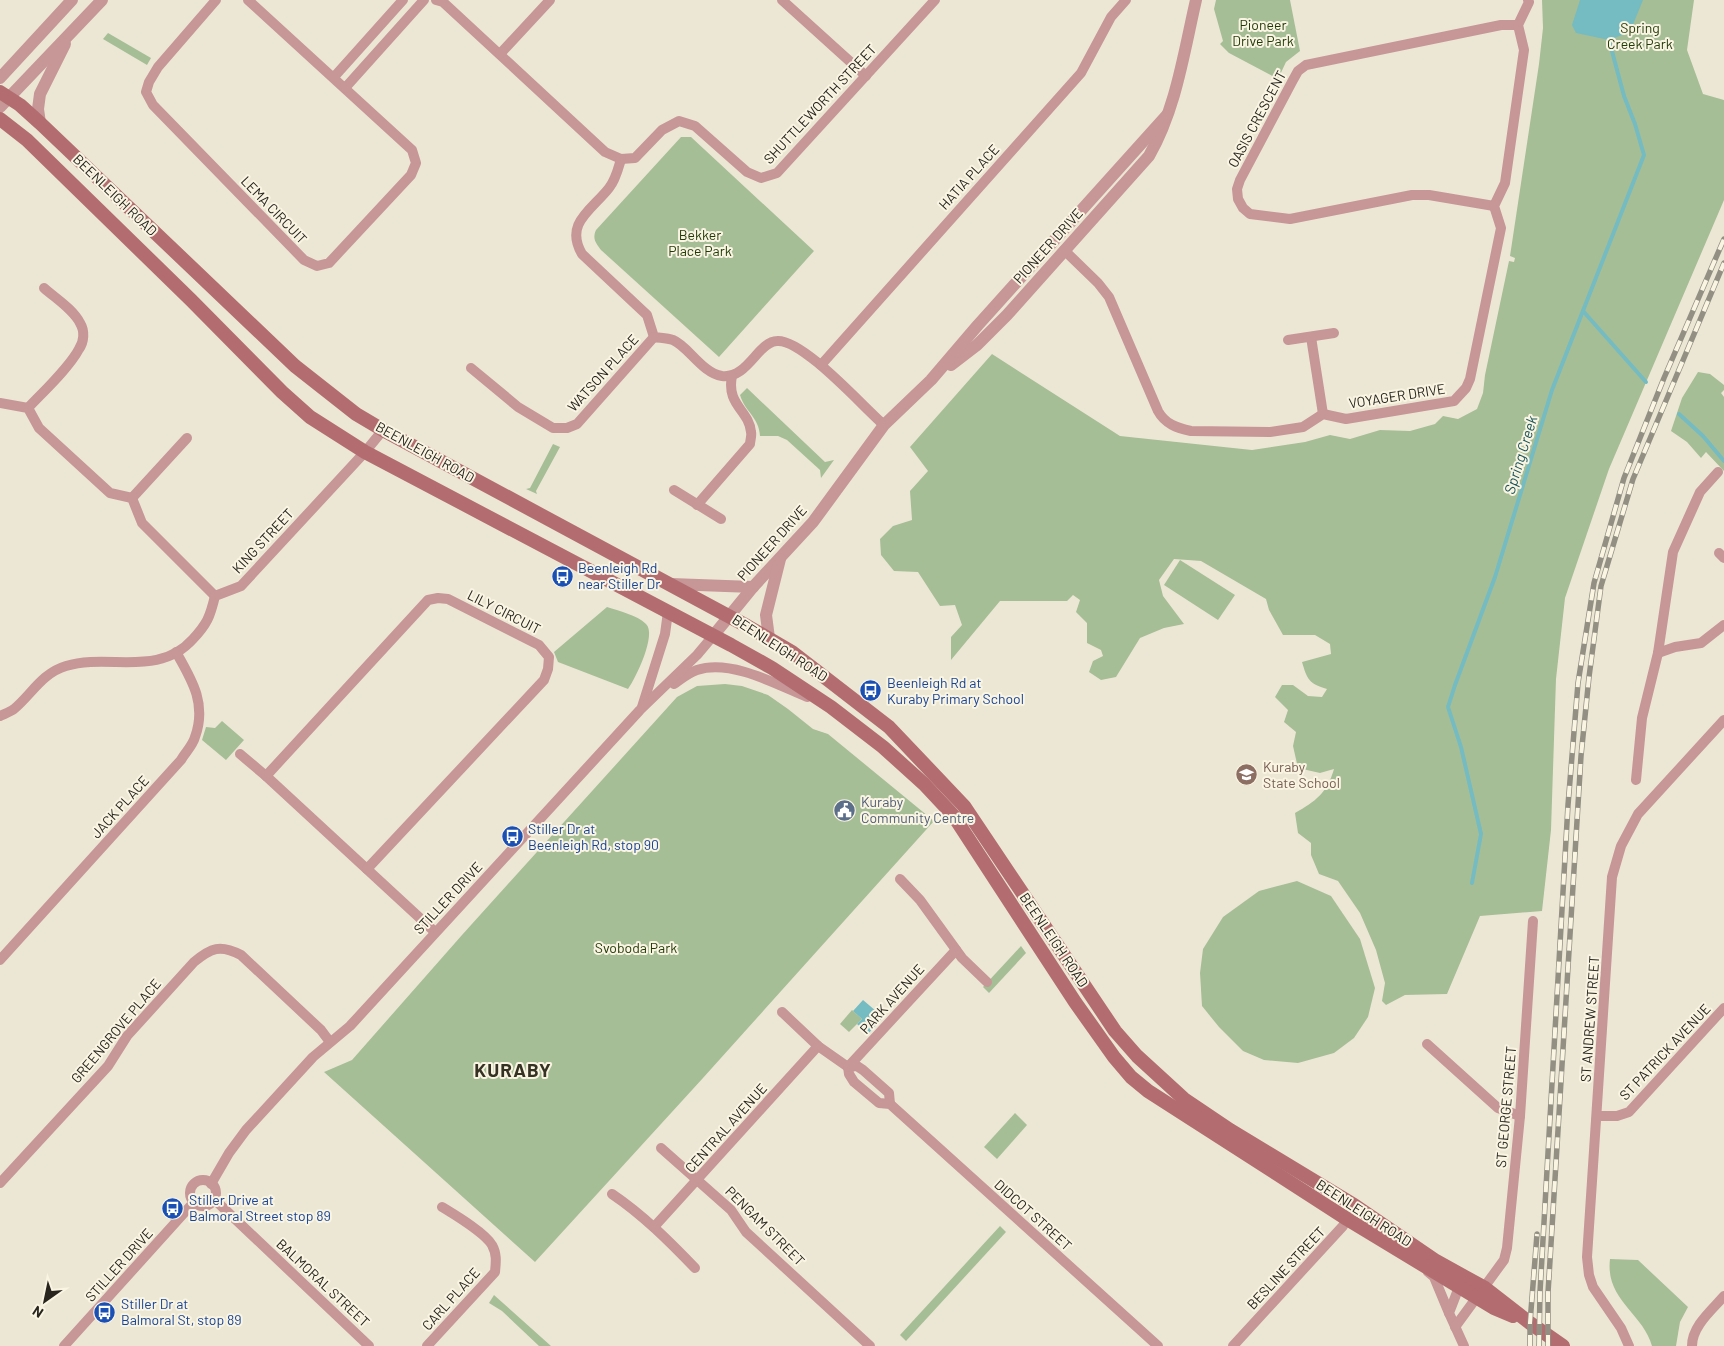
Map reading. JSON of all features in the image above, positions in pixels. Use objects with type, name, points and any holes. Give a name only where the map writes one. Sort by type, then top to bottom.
[{"type":"main road","name":"BEENLEIGH ROAD","points":[[3,99],[40,123],[295,366],[356,414],[769,638],[820,673],[889,727],[964,806],[1115,1031],[1137,1056],[1184,1099],[1230,1130],[1354,1205],[1481,1293],[1494,1308],[1530,1323],[1563,1346]]},
{"type":"main road","name":"BEENLEIGH ROAD","points":[[0,119],[27,140],[192,300],[282,392],[310,416],[365,452],[772,668],[831,707],[883,747],[924,784],[953,816],[1075,1002],[1114,1058],[1131,1077],[1156,1096],[1347,1219],[1459,1286],[1481,1293]]},
{"type":"street","points":[[0,78],[72,0]]},
{"type":"street","points":[[3,99],[102,0]]},
{"type":"street","name":"LEMA CIRCUIT","points":[[216,0],[158,67],[149,82],[146,92],[154,104],[304,260],[318,266],[329,263],[410,175],[416,163],[412,150],[248,0]]},
{"type":"street","points":[[334,77],[403,0]]},
{"type":"street","points":[[345,88],[424,0]]},
{"type":"street","points":[[436,0],[443,2],[605,152],[621,159],[612,183],[579,222],[575,234],[582,254],[647,315],[654,337],[674,340],[708,369],[720,375],[732,376],[740,372],[766,345],[777,340],[787,342],[821,365],[884,425]]},
{"type":"street","points":[[500,54],[550,0]]},
{"type":"street","points":[[782,0],[866,76]]},
{"type":"street","name":"SHUTTLEWORTH STREET","points":[[621,159],[635,158],[662,130],[679,121],[695,126],[747,172],[761,178],[777,173],[935,0]]},
{"type":"street","name":"HATIA PLACE","points":[[821,365],[1081,73],[1111,17],[1126,0]]},
{"type":"street","name":"PIONEER DRIVE","points":[[931,380],[977,345],[1007,315],[1149,156],[1160,137],[1174,93],[1196,0]]},
{"type":"street","points":[[1494,206],[1505,183],[1524,50],[1518,25],[1529,2],[1528,0]]},
{"type":"street","name":"OASIS CRESCENT","points":[[1494,206],[1412,195],[1290,219],[1250,214],[1243,208],[1238,199],[1238,189],[1240,180],[1293,80],[1306,64],[1501,25],[1518,25]]},
{"type":"street","points":[[40,123],[38,110],[40,94],[71,33]]},
{"type":"street","name":"PIONEER DRIVE","points":[[713,636],[753,587],[812,522],[884,425],[931,380],[1167,115]]},
{"type":"street","name":"VOYAGER DRIVE","points":[[1322,414],[1346,419],[1454,401],[1461,395],[1470,379],[1501,228],[1494,206]]},
{"type":"street","points":[[1064,250],[1098,283],[1109,297],[1162,419],[1180,429],[1191,431],[1270,432],[1303,427],[1322,414],[1311,337]]},
{"type":"street","points":[[28,408],[73,358],[83,340],[81,325],[76,317],[44,288]]},
{"type":"street","points":[[1288,340],[1334,332]]},
{"type":"street","name":"WATSON PLACE","points":[[471,368],[518,407],[553,428],[567,428],[576,424],[654,337]]},
{"type":"street","points":[[697,505],[750,444],[751,432],[748,422],[733,398],[730,386],[732,376]]},
{"type":"street","points":[[0,403],[28,408]]},
{"type":"street","points":[[28,408],[39,428],[110,493],[132,498]]},
{"type":"street","name":"KING STREET","points":[[215,596],[241,586],[383,430]]},
{"type":"street","points":[[132,498],[187,438]]},
{"type":"street","points":[[1636,780],[1642,718],[1658,653],[1673,552],[1700,492],[1718,472]]},
{"type":"street","points":[[674,490],[721,519]]},
{"type":"street","points":[[0,716],[13,710],[42,679],[65,666],[89,663],[145,662],[164,659],[186,647],[202,629],[210,616],[215,596],[142,523],[132,498]]},
{"type":"street","points":[[769,638],[766,615],[781,557]]},
{"type":"street","points":[[671,584],[753,587]]},
{"type":"street","name":"LILY CIRCUIT","points":[[266,776],[428,600],[448,599],[539,644],[549,657],[548,669],[544,680],[367,870]]},
{"type":"street","points":[[640,710],[666,634],[668,612]]},
{"type":"street","points":[[1658,653],[1675,647],[1701,643],[1724,625]]},
{"type":"street","name":"STILLER DRIVE","points":[[211,1184],[229,1153],[246,1130],[313,1057],[350,1026],[640,710],[713,636]]},
{"type":"street","name":"JACK PLACE","points":[[0,960],[181,760],[195,738],[199,720],[199,697],[176,652]]},
{"type":"street","points":[[652,698],[690,673],[712,667],[729,669],[755,676],[831,707]]},
{"type":"street","name":"ST ANDREW STREET","points":[[1629,1346],[1621,1328],[1593,1288],[1587,1257],[1612,877],[1621,846],[1638,814],[1724,720]]},
{"type":"street","points":[[240,754],[435,932]]},
{"type":"street","points":[[900,879],[920,900],[962,958],[987,982]]},
{"type":"street","name":"ST GEORGE STREET","points":[[1455,1328],[1504,1260],[1508,1248],[1534,922]]},
{"type":"street","name":"GREENGROVE PLACE","points":[[0,1183],[108,1066],[126,1036],[194,962],[206,952],[218,948],[229,949],[241,955],[320,1030],[330,1042]]},
{"type":"street","name":"PARK AVENUE","points":[[848,1067],[956,950]]},
{"type":"street","name":"ST PATRICK AVENUE","points":[[1597,1116],[1617,1116],[1629,1112],[1724,1008]]},
{"type":"street","name":"DIDCOT STREET","points":[[782,1012],[818,1046],[848,1067],[854,1082],[879,1103],[890,1104],[1158,1346]]},
{"type":"street","points":[[1427,1044],[1498,1108],[1520,1116]]},
{"type":"street","name":"CENTRAL AVENUE","points":[[654,1227],[818,1046]]},
{"type":"street","name":"DIDCOT STREET","points":[[848,1067],[857,1066],[863,1070],[889,1093],[890,1104]]},
{"type":"street","name":"PENGAM STREET","points":[[661,1148],[731,1210],[746,1232],[870,1346]]},
{"type":"street","points":[[205,1180],[211,1184],[215,1192],[214,1199],[201,1206],[194,1202],[190,1192],[195,1183],[205,1180]]},
{"type":"street","points":[[612,1194],[654,1227],[695,1268]]},
{"type":"street","name":"BALMORAL STREET","points":[[214,1199],[369,1346]]},
{"type":"street","name":"STILLER DRIVE","points":[[64,1346],[194,1202]]},
{"type":"street","name":"BESLINE STREET","points":[[1233,1346],[1343,1226],[1354,1205]]},
{"type":"street","name":"CARL PLACE","points":[[427,1346],[495,1272],[497,1259],[491,1244],[466,1222],[442,1207]]},
{"type":"street","points":[[1420,1264],[1434,1277],[1464,1346]]},
{"type":"street","points":[[1449,1313],[1459,1286]]},
{"type":"street","points":[[1692,1341],[1699,1324],[1724,1296]]},
{"type":"green space","name":"Pioneer Drive Park","points":[[1216,0],[1290,0],[1300,51],[1286,62],[1278,79],[1229,53],[1220,44],[1223,41],[1214,9]]},
{"type":"green space","name":"Spring Creek Park","points":[[1542,0],[1694,0],[1687,50],[1703,94],[1724,100],[1724,200],[1609,469],[1565,598],[1556,679],[1551,830],[1542,911],[1480,916],[1447,994],[1405,995],[1386,1005],[1382,1001],[1385,983],[1376,950],[1360,913],[1338,881],[1319,874],[1311,855],[1311,843],[1298,833],[1295,813],[1320,796],[1328,784],[1334,769],[1320,773],[1298,768],[1293,746],[1296,732],[1284,722],[1288,710],[1275,697],[1282,685],[1293,685],[1308,696],[1322,697],[1327,689],[1312,683],[1305,673],[1302,662],[1331,654],[1330,644],[1315,635],[1283,635],[1269,610],[1266,599],[1201,561],[1174,559],[1159,580],[1163,596],[1184,624],[1164,628],[1140,638],[1116,677],[1101,680],[1089,672],[1093,661],[1103,656],[1101,650],[1087,643],[1087,623],[1076,612],[1080,600],[1073,595],[1067,601],[1000,601],[951,660],[951,637],[962,625],[955,605],[940,606],[918,572],[894,571],[881,555],[880,539],[893,526],[912,520],[910,491],[928,471],[910,447],[992,354],[1120,436],[1252,450],[1305,442],[1330,435],[1350,439],[1380,430],[1410,431],[1435,424],[1443,416],[1458,419],[1477,409],[1483,393],[1485,375],[1509,261],[1514,262],[1515,258],[1510,256],[1539,64],[1543,28]]},
{"type":"green space","points":[[108,33],[151,58],[147,65],[103,39]]},
{"type":"green space","name":"Bekker Place Park","points":[[681,137],[691,137],[814,251],[719,357],[601,250],[595,238],[596,230]]},
{"type":"green space","points":[[1698,372],[1710,374],[1724,385],[1724,390],[1721,393],[1724,397],[1724,471],[1706,452],[1701,458],[1687,442],[1671,431],[1682,398]]},
{"type":"green space","points":[[747,388],[825,462],[834,460],[821,478],[820,470],[787,440],[778,436],[760,436],[755,419],[745,406],[740,395]]},
{"type":"green space","points":[[553,444],[560,447],[536,491],[537,494],[526,489],[530,488]]},
{"type":"green space","points":[[1180,560],[1235,595],[1218,620],[1164,585]]},
{"type":"green space","points":[[607,607],[638,618],[649,629],[644,656],[636,676],[628,689],[558,662],[554,652]]},
{"type":"green space","name":"Svoboda Park","points":[[725,684],[742,686],[768,695],[813,729],[828,734],[934,821],[535,1262],[324,1072],[352,1060],[677,697],[697,686]]},
{"type":"green space","points":[[222,721],[244,740],[226,760],[202,740],[206,727],[215,728]]},
{"type":"green space","points":[[1297,881],[1331,896],[1360,939],[1375,988],[1368,1017],[1354,1038],[1334,1053],[1298,1063],[1264,1060],[1243,1051],[1219,1027],[1202,1006],[1200,973],[1203,949],[1223,917],[1259,891]]},
{"type":"green space","points":[[1021,946],[1026,953],[989,993],[983,987]]},
{"type":"green space","points":[[852,1010],[862,1019],[849,1032],[840,1024]]},
{"type":"green space","points":[[1015,1113],[1027,1125],[997,1159],[984,1147]]},
{"type":"green space","points":[[1000,1226],[1006,1232],[906,1341],[900,1335]]},
{"type":"green space","points":[[1610,1259],[1638,1260],[1688,1307],[1680,1322],[1676,1346],[1652,1346],[1641,1324],[1626,1306],[1613,1285],[1610,1273]]},
{"type":"green space","points":[[494,1295],[551,1346],[539,1346],[502,1311],[489,1303]]},
{"type":"water","points":[[1580,0],[1643,0],[1630,32],[1609,40],[1576,33],[1572,25]]},
{"type":"water","points":[[863,1000],[883,1017],[868,1034],[857,1024],[862,1019],[853,1011]]},
{"type":"waterway","name":"Spring Creek","points":[[1472,883],[1481,834],[1461,747],[1448,707],[1495,577],[1552,390],[1644,155],[1624,96],[1609,40]]},
{"type":"waterway","points":[[1583,311],[1646,382]]},
{"type":"waterway","points":[[1679,414],[1703,436],[1724,461]]},
{"type":"railway","points":[[1539,1346],[1540,1292],[1568,805],[1578,683],[1594,583],[1624,478],[1664,378],[1724,239]]},
{"type":"railway","points":[[1548,1346],[1548,1293],[1581,756],[1601,586],[1633,479],[1724,263]]},
{"type":"railway","points":[[1530,1346],[1537,1234]]},
{"type":"place","name":"Beenleigh Rd near Stiller Dr","points":[[562,576]]},
{"type":"place","name":"Beenleigh Rd at Kuraby Primary School","points":[[871,691]]},
{"type":"place","name":"Kuraby State School","points":[[1247,775]]},
{"type":"place","name":"Kuraby Community Centre","points":[[845,810]]},
{"type":"place","name":"Stiller Dr at Beenleigh Rd, stop 90","points":[[512,837]]},
{"type":"place","name":"Stiller Drive at Balmoral Street stop 89","points":[[173,1208]]},
{"type":"place","name":"Stiller Dr at Balmoral St, stop 89","points":[[105,1312]]},
{"type":"district","name":"KURABY","points":[[513,1070]]}]
